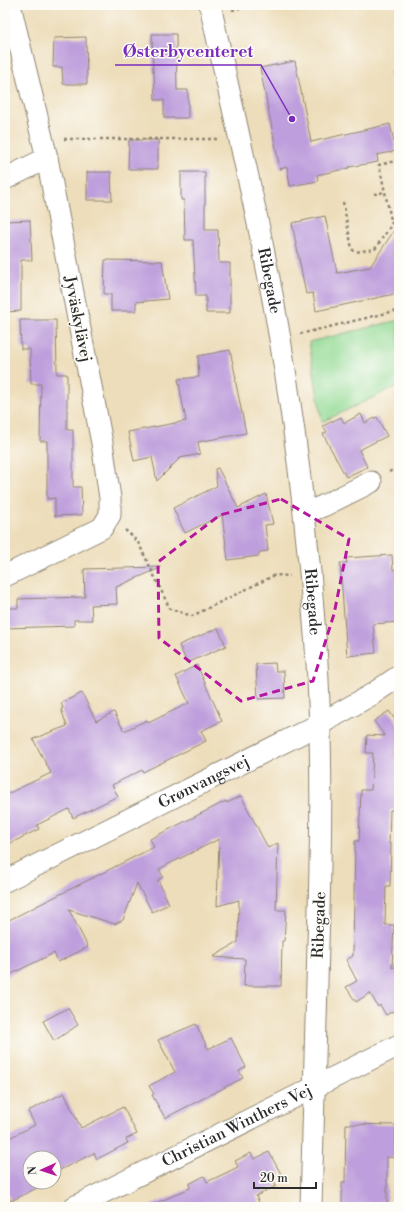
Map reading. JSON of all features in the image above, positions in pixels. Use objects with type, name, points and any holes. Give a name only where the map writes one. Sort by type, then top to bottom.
[{"type":"street","name":"Jyväskylävej","points":[[10,5],[44,149],[102,443],[110,498],[110,515],[108,518]]},
{"type":"street","name":"Ribegade","points":[[210,5],[256,216],[280,339],[305,513],[316,648],[320,724],[322,824],[311,1207]]},
{"type":"street","points":[[5,179],[44,149]]},
{"type":"street","points":[[305,513],[323,506],[371,482]]},
{"type":"street","points":[[5,576],[102,528],[108,518]]},
{"type":"street","name":"Grønvangsvej","points":[[5,881],[320,724],[371,696],[399,676]]},
{"type":"street","name":"Christian Winthers Vej","points":[[74,1207],[399,1045]]},
{"type":"path","points":[[232,10],[251,5]]},
{"type":"path","points":[[399,66],[396,72],[399,88]]},
{"type":"path","points":[[44,149],[217,139]]},
{"type":"path","points":[[342,202],[352,249],[355,252],[375,249],[392,224],[379,165],[396,161],[399,157]]},
{"type":"path","points":[[374,194],[385,192]]},
{"type":"path","points":[[280,339],[399,310]]},
{"type":"path","points":[[108,518],[131,535],[139,544],[170,609],[192,616],[275,575],[290,576],[310,574]]},
{"type":"highlighted area","points":[[281,499],[349,539],[334,614],[313,681],[241,701],[159,638],[158,562],[220,515]]},
{"type":"green space","points":[[399,320],[399,385],[322,422],[309,342]]},
{"type":"building","points":[[152,34],[176,34],[177,90],[188,90],[188,118],[164,118],[164,100],[155,100]]},
{"type":"building","points":[[86,37],[87,84],[63,84],[62,67],[53,67],[54,38]]},
{"type":"building","points":[[295,61],[311,142],[390,124],[396,151],[377,155],[378,162],[317,175],[318,181],[290,186],[287,167],[280,169],[260,68]]},
{"type":"building","points":[[129,140],[158,140],[158,169],[128,169]]},
{"type":"building","points":[[87,172],[111,172],[112,200],[87,200]]},
{"type":"building","points":[[181,172],[205,172],[205,230],[218,230],[219,263],[230,263],[230,313],[206,313],[206,296],[196,296],[193,240],[185,240],[184,200],[181,200]]},
{"type":"building","points":[[325,216],[337,273],[370,267],[399,223],[399,293],[316,311],[313,293],[306,294],[292,223]]},
{"type":"building","points":[[30,220],[32,260],[21,260],[21,311],[5,312],[5,221]]},
{"type":"building","points":[[105,260],[162,261],[168,299],[136,302],[136,311],[111,311],[111,294],[104,294]]},
{"type":"building","points":[[20,320],[56,320],[57,374],[67,374],[67,430],[73,430],[73,487],[81,487],[82,515],[55,516],[55,498],[47,499],[47,441],[40,441],[41,384],[31,384],[30,349],[21,349]]},
{"type":"building","points":[[230,350],[246,433],[198,442],[200,454],[180,458],[157,481],[152,457],[134,461],[128,432],[186,421],[178,379],[199,377],[198,356]]},
{"type":"building","points":[[361,414],[365,423],[377,417],[387,436],[359,450],[367,467],[346,477],[323,434],[327,432],[323,426],[341,417],[344,423]]},
{"type":"building","points":[[218,468],[238,508],[266,494],[273,524],[265,525],[268,551],[259,552],[259,556],[228,560],[222,515],[185,533],[173,508],[217,486],[215,469]]},
{"type":"building","points":[[392,555],[393,570],[399,569],[399,622],[373,624],[376,653],[347,656],[340,563],[347,563],[346,558]]},
{"type":"building","points":[[160,567],[116,587],[117,604],[91,605],[92,620],[74,620],[74,626],[5,628],[5,608],[18,608],[18,599],[85,597],[84,569]]},
{"type":"building","points":[[218,628],[226,646],[187,663],[179,645]]},
{"type":"building","points":[[275,663],[276,671],[284,671],[285,698],[258,699],[256,664]]},
{"type":"building","points":[[197,665],[222,721],[201,731],[206,741],[143,772],[142,770],[112,785],[118,796],[73,818],[69,809],[37,825],[39,829],[5,846],[5,795],[51,773],[33,739],[67,726],[61,709],[63,708],[61,703],[82,693],[96,721],[114,712],[124,731],[147,720],[148,723],[189,703],[176,676]]},
{"type":"building","points":[[389,711],[399,725],[399,778],[397,777],[396,810],[390,810],[390,886],[386,886],[385,925],[394,925],[392,968],[399,965],[399,1008],[386,1015],[380,1005],[378,1007],[370,993],[356,1002],[346,987],[357,981],[346,960],[353,956],[355,841],[359,841],[361,790],[371,790],[373,753],[366,753],[367,735],[385,736],[374,721]]},
{"type":"building","points":[[241,796],[268,848],[278,843],[276,910],[286,910],[284,941],[282,941],[281,986],[244,986],[245,959],[213,957],[238,942],[239,900],[217,906],[219,839],[159,869],[163,877],[158,880],[169,904],[152,912],[137,883],[123,920],[115,924],[69,910],[88,947],[58,962],[54,953],[5,977],[5,922],[154,847],[150,839],[226,801],[227,803]]},
{"type":"building","points":[[68,1008],[78,1025],[54,1041],[43,1021]]},
{"type":"building","points":[[196,1024],[208,1049],[231,1038],[246,1067],[239,1071],[243,1078],[165,1118],[152,1095],[154,1094],[149,1086],[175,1072],[158,1040]]},
{"type":"building","points":[[64,1093],[81,1128],[123,1107],[137,1134],[126,1139],[128,1143],[97,1159],[94,1153],[62,1169],[62,1150],[22,1150],[22,1190],[33,1190],[11,1201],[5,1189],[5,1140],[35,1125],[28,1111]]},
{"type":"building","points":[[346,1124],[396,1125],[395,1158],[387,1157],[387,1207],[342,1206],[342,1182],[345,1182]]},
{"type":"building","points":[[269,1152],[281,1174],[272,1178],[276,1186],[256,1196],[261,1207],[148,1207],[190,1188],[189,1184],[204,1176],[207,1182],[238,1167],[235,1161],[251,1153],[254,1159]]},
{"type":"place","name":"Østerbycenteret","points":[[292,119]]}]
